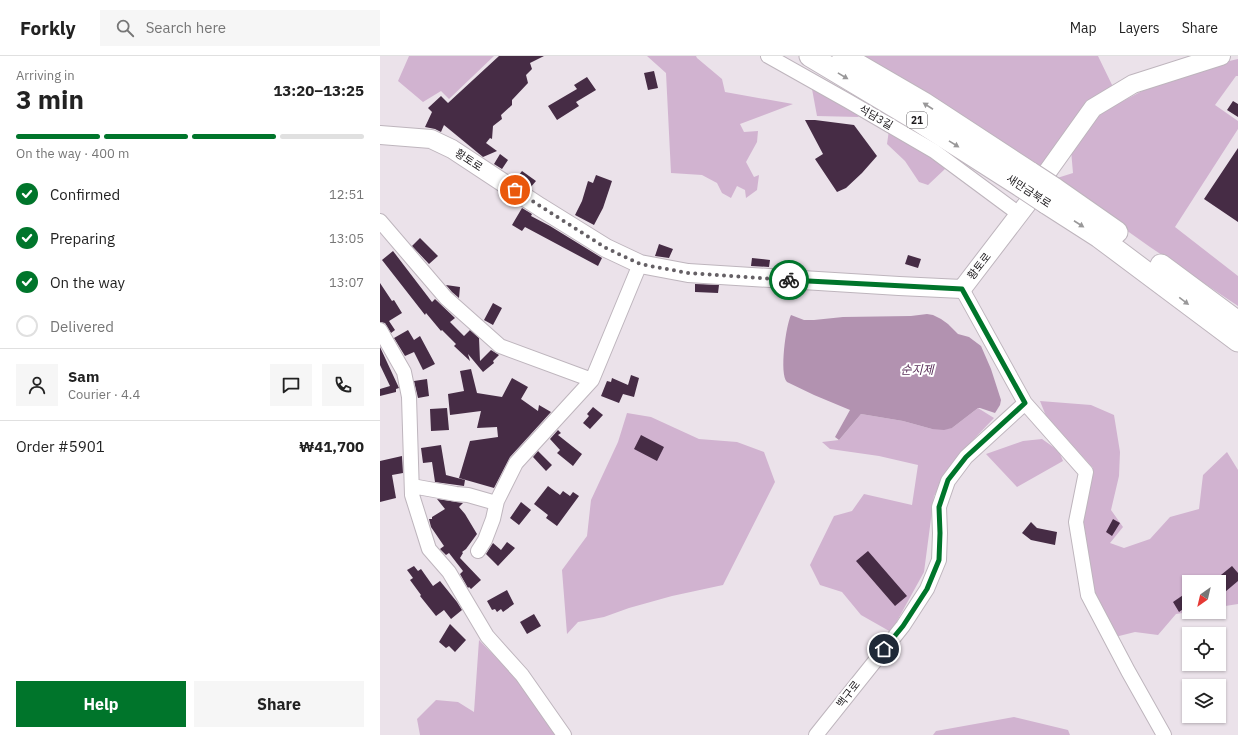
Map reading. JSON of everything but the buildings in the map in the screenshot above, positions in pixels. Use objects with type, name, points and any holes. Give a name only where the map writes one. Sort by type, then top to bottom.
[{"type":"highway","name":"새만금북로","points":[[810,56],[916,120],[1026,180]]},
{"type":"highway","name":"새만금북로","points":[[843,56],[924,103],[1026,180],[1050,196],[1099,237],[1238,341]]},
{"type":"highway","name":"새만금북로","points":[[1050,196],[1107,225],[1238,322]]},
{"type":"main road","name":"황토로","points":[[380,135],[431,139],[452,149],[540,207],[606,248],[640,264],[688,273],[962,289],[1019,214],[1093,108],[1133,84],[1221,56]]},
{"type":"street","name":"석담3길","points":[[768,56],[934,151],[1019,214]]},
{"type":"street","points":[[380,221],[446,298],[500,346],[592,380]]},
{"type":"street","points":[[478,551],[485,540],[493,519],[496,504],[516,463],[592,380],[640,264]]},
{"type":"street","points":[[962,289],[1025,403],[1086,472],[1076,522],[1088,595],[1164,735]]},
{"type":"street","points":[[380,330],[404,372],[409,397],[412,496],[429,549],[449,572],[487,636],[522,675],[564,735]]},
{"type":"street","name":"백구로","points":[[816,735],[903,626],[927,589],[939,560],[939,507],[948,480],[966,457],[1025,403]]},
{"type":"street","points":[[412,486],[468,495],[496,504]]},
{"type":"shaded area","points":[[409,56],[494,56],[449,99],[441,91],[423,102],[398,81]]},
{"type":"shaded area","points":[[647,56],[696,56],[722,79],[725,92],[793,104],[740,124],[744,132],[758,131],[757,142],[746,162],[754,177],[759,175],[757,190],[746,198],[745,190],[737,186],[731,198],[722,193],[717,183],[702,175],[671,173],[666,73]]},
{"type":"shaded area","points":[[864,56],[1098,56],[1114,89],[1041,169]]},
{"type":"shaded area","points":[[1238,59],[1238,76],[1236,76],[1215,105],[1238,121],[1238,129],[1175,227],[1238,276],[1238,306],[1150,247],[1054,179],[1073,173],[1071,150],[1085,128],[1106,110],[1144,90],[1212,65]]},
{"type":"shaded area","points":[[812,89],[848,107],[859,117],[817,116]]},
{"type":"shaded area","points":[[889,130],[946,168],[928,185],[919,182],[905,161],[887,144]]},
{"type":"shaded area","points":[[1040,401],[1091,405],[1114,415],[1120,452],[1119,476],[1111,510],[1123,527],[1110,543],[1124,548],[1150,539],[1170,517],[1199,509],[1203,475],[1227,452],[1238,470],[1238,604],[1226,606],[1226,575],[1182,575],[1182,613],[1176,614],[1158,635],[1135,632],[1115,637],[1095,600],[1082,517],[1093,468],[1046,416]]},
{"type":"shaded area","points":[[978,408],[994,418],[956,458],[934,496],[924,572],[891,632],[861,615],[842,592],[820,585],[810,565],[834,516],[852,511],[864,494],[912,505],[918,465],[879,456],[830,449],[822,442],[839,440],[861,414],[903,421],[932,429],[952,428]]},
{"type":"shaded area","points":[[627,413],[651,417],[699,439],[737,442],[764,452],[775,482],[723,585],[672,596],[629,608],[604,617],[578,622],[567,634],[562,570],[587,536],[591,500],[618,442]]},
{"type":"shaded area","points":[[1042,439],[1059,451],[1063,461],[1017,487],[986,454],[1023,441]]},
{"type":"shaded area","points":[[479,640],[521,683],[558,735],[420,735],[417,719],[436,700],[458,702],[474,712]]},
{"type":"shaded area","points":[[1014,717],[1068,730],[1070,735],[933,735],[936,731]]},
{"type":"water","name":"순지제","points":[[927,314],[941,319],[958,334],[969,337],[981,346],[991,369],[1001,400],[995,413],[978,408],[952,428],[944,430],[932,429],[903,421],[861,414],[839,440],[835,437],[850,410],[787,382],[783,360],[787,329],[791,315],[804,320],[814,320],[843,317],[911,316]]},
{"type":"way so far","points":[[515,190],[606,248],[640,264],[688,273],[789,280]]},
{"type":"route","points":[[789,280],[962,289],[1025,403],[966,457],[948,480],[939,507],[939,560],[927,589],[903,626],[884,649]]}]
